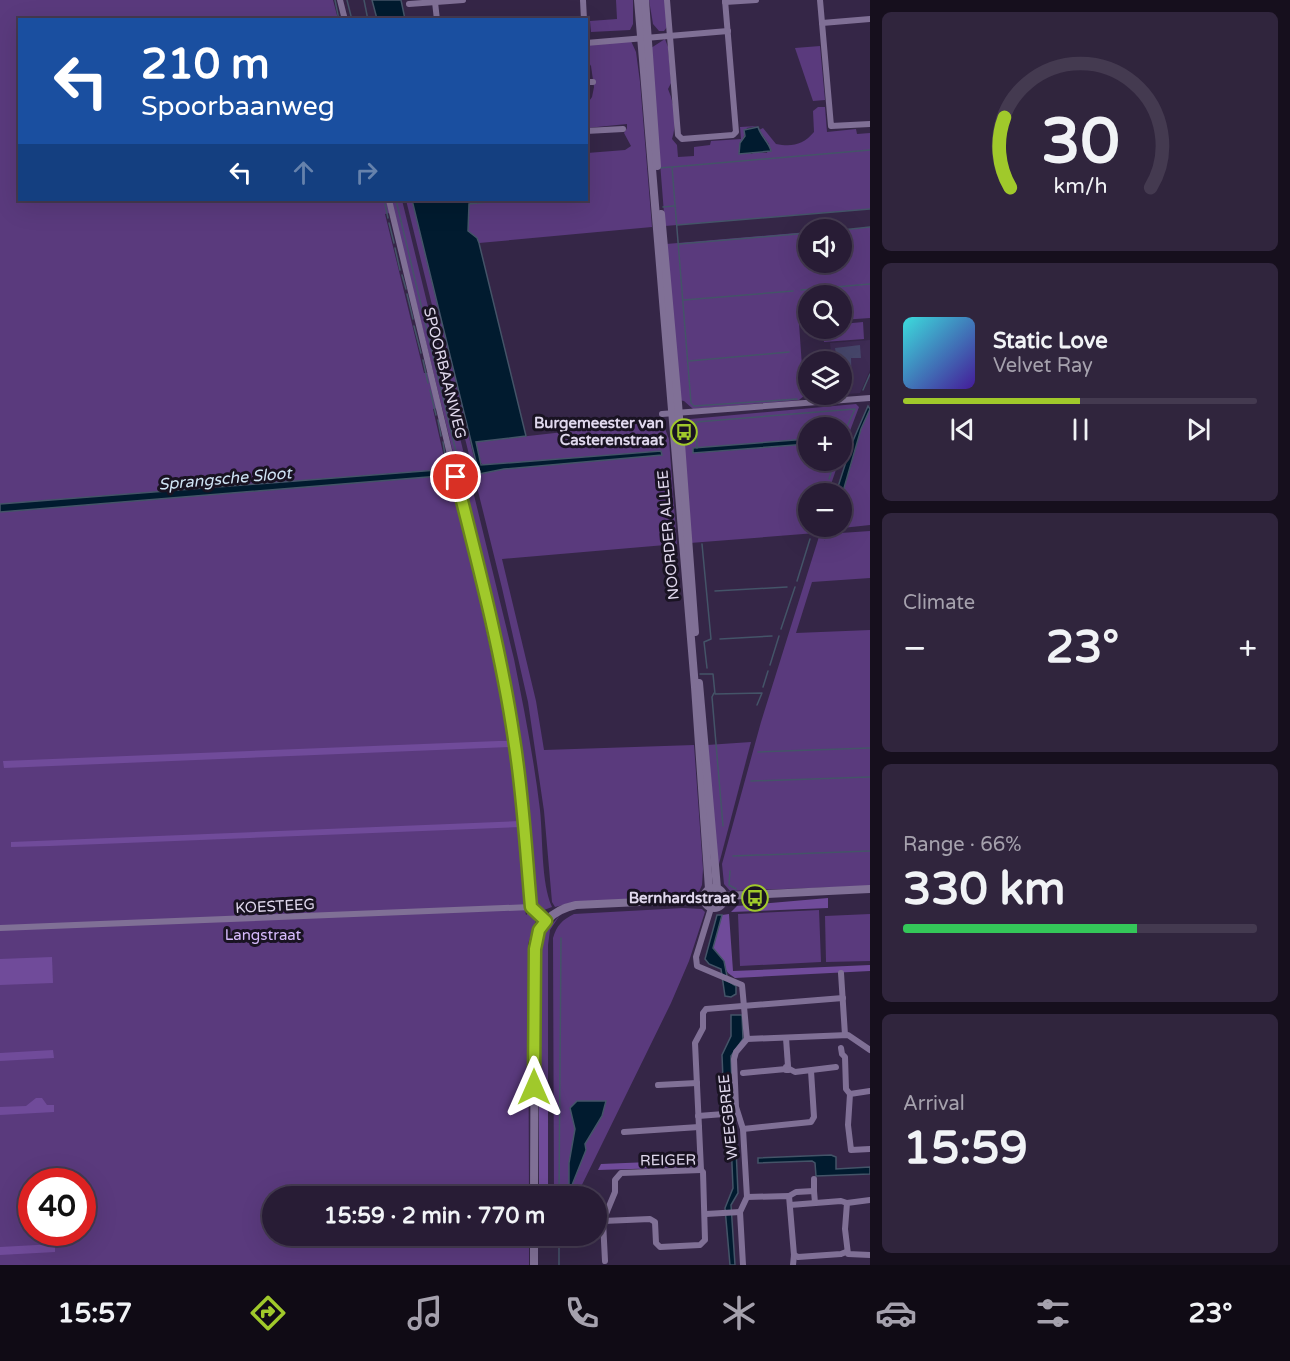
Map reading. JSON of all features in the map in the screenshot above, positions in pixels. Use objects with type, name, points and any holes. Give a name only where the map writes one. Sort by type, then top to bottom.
[{"type":"street","points":[[340,0],[344,18]]},
{"type":"street","points":[[409,4],[463,0]]},
{"type":"street","points":[[583,0],[584,18]]},
{"type":"street","name":"NOORDER ALLEE","points":[[638,0],[645,38]]},
{"type":"street","name":"NOORDER ALLEE","points":[[645,0],[645,38],[713,888]]},
{"type":"street","points":[[667,0],[679,138],[735,134],[725,1],[756,0]]},
{"type":"street","points":[[820,0],[831,126],[870,124]]},
{"type":"street","points":[[435,2],[437,18]]},
{"type":"street","points":[[822,23],[870,19]]},
{"type":"street","points":[[588,42],[728,31]]},
{"type":"street","points":[[588,131],[623,129]]},
{"type":"street","name":"SPOORBAANWEG","points":[[389,201],[500,663],[521,789],[530,867],[531,907]]},
{"type":"street","points":[[662,414],[868,398]]},
{"type":"street","points":[[534,1186],[535,949],[539,930],[556,912],[576,905],[704,899],[713,888],[725,896],[870,889]]},
{"type":"street","points":[[711,908],[722,905],[725,896]]},
{"type":"street","points":[[704,899],[711,908]]},
{"type":"street","points":[[531,907],[546,921]]},
{"type":"street","name":"KOESTEEG","points":[[0,928],[531,907]]},
{"type":"street","points":[[711,908],[696,962],[700,968],[725,976],[742,985],[747,1039],[845,1035],[852,1036],[870,1050]]},
{"type":"street","points":[[841,973],[845,1035]]},
{"type":"street","points":[[701,1170],[695,1043],[704,1028],[704,1010],[843,998]]},
{"type":"street","points":[[786,1038],[788,1068]]},
{"type":"street","name":"WEEGBREE","points":[[747,1039],[734,1055],[737,1113],[743,1129],[747,1197]]},
{"type":"street","points":[[841,1048],[845,1057],[846,1089],[850,1094],[849,1147],[851,1150],[870,1149]]},
{"type":"street","points":[[743,1073],[788,1068],[811,1071],[836,1067]]},
{"type":"street","points":[[743,1129],[811,1122],[814,1117],[811,1071]]},
{"type":"street","points":[[658,1085],[697,1083]]},
{"type":"street","points":[[850,1094],[870,1091]]},
{"type":"street","points":[[698,1116],[737,1113]]},
{"type":"street","points":[[624,1132],[699,1127]]},
{"type":"street","name":"REIGER","points":[[607,1210],[615,1192],[615,1180],[621,1173],[701,1170],[704,1172],[705,1240],[700,1245],[660,1247],[656,1243],[655,1222],[650,1219],[607,1221]]},
{"type":"street","points":[[814,1179],[815,1203]]},
{"type":"street","points":[[743,1265],[740,1212],[747,1197],[789,1196],[795,1192],[814,1191]]},
{"type":"street","points":[[789,1196],[793,1265]]},
{"type":"street","points":[[607,1198],[611,1200]]},
{"type":"street","points":[[790,1205],[870,1200]]},
{"type":"street","points":[[846,1252],[847,1203]]},
{"type":"street","points":[[706,1214],[740,1212]]},
{"type":"street","points":[[534,1246],[534,1265]]},
{"type":"street","name":"REIGER","points":[[604,1246],[605,1261]]},
{"type":"street","points":[[794,1255],[798,1257],[846,1252]]},
{"type":"street","points":[[846,1252],[851,1256],[870,1255]]},
{"type":"shaded area","points":[[870,340],[870,370],[860,393],[852,394],[852,351],[831,351],[830,343]]},
{"type":"shaded area","points":[[509,741],[510,747],[4,768],[3,761]]},
{"type":"shaded area","points":[[520,821],[521,827],[11,847],[11,842]]},
{"type":"shaded area","points":[[828,898],[828,908],[731,912],[737,906]]},
{"type":"shaded area","points":[[729,914],[733,971],[870,965],[870,971],[735,978],[728,973],[713,948],[722,915]]},
{"type":"shaded area","points":[[52,957],[53,983],[0,985],[0,959]]},
{"type":"shaded area","points":[[53,1050],[54,1058],[0,1061],[0,1053]]},
{"type":"shaded area","points":[[539,1092],[548,1093],[548,1186],[539,1186]]},
{"type":"shaded area","points":[[36,1098],[42,1098],[47,1105],[54,1105],[54,1112],[0,1115],[0,1107],[26,1106]]},
{"type":"shaded area","points":[[698,1160],[698,1167],[598,1170],[601,1164]]},
{"type":"shaded area","points":[[55,1246],[55,1252],[0,1255],[0,1247]]},
{"type":"green space","name":"Langstraat","points":[[0,0],[333,0],[338,18],[18,18],[18,201],[387,201],[390,213],[385,214],[424,373],[429,373],[438,408],[433,409],[446,466],[450,466],[504,711],[520,811],[526,915],[531,910],[537,917],[528,944],[529,1186],[262,1186],[262,1246],[529,1246],[529,1265],[0,1265]]},
{"type":"green space","points":[[616,0],[633,0],[633,24],[630,30],[591,32],[590,21],[617,19]]},
{"type":"green space","points":[[649,0],[665,0],[667,27],[664,31],[659,31],[653,24]]},
{"type":"green space","points":[[665,39],[668,47],[671,83],[668,89],[674,114],[672,139],[677,145],[678,157],[694,156],[694,147],[710,145],[711,141],[741,139],[740,127],[758,126],[747,128],[742,141],[751,154],[767,153],[769,144],[759,130],[763,128],[776,144],[797,144],[806,140],[814,132],[813,111],[818,107],[825,107],[827,132],[856,129],[857,134],[870,133],[870,209],[665,226],[651,48]]},
{"type":"green space","points":[[631,41],[636,52],[652,227],[479,243],[477,238],[468,231],[469,204],[498,201],[588,201],[588,153],[625,150],[631,146],[624,133],[627,124],[588,128],[588,103],[594,87],[591,66],[588,62],[588,45]]},
{"type":"green space","points":[[820,46],[825,100],[813,101],[795,48]]},
{"type":"green space","points":[[391,201],[402,201],[514,659],[535,772],[544,873],[552,907],[544,910],[532,901],[526,818],[515,736],[491,615]]},
{"type":"green space","points":[[406,201],[412,201],[475,462],[480,474],[504,469],[662,455],[661,451],[484,466],[479,461],[475,442],[662,421],[669,439],[677,544],[502,559],[536,701],[544,750],[694,745],[703,869],[702,885],[698,894],[571,903],[555,907],[552,902],[544,811],[528,702]]},
{"type":"green space","points":[[870,227],[870,318],[852,319],[852,285],[798,285],[798,339],[800,339],[801,351],[798,351],[798,400],[693,409],[684,401],[679,400],[666,244],[798,233],[798,273],[852,273],[852,229]]},
{"type":"green space","points":[[863,322],[864,339],[824,342],[824,339],[852,339],[852,323]]},
{"type":"green space","points":[[852,404],[859,407],[852,426],[852,417],[798,417],[798,440],[693,449],[694,453],[798,445],[798,471],[836,471],[831,483],[798,483],[798,534],[690,543],[682,426],[690,419]]},
{"type":"green space","points":[[870,409],[870,525],[852,527],[852,483],[845,483],[849,471],[852,471],[852,460],[861,429]]},
{"type":"green space","points":[[870,531],[870,578],[812,582],[796,633],[870,630],[870,886],[730,891],[724,884],[722,864],[761,722],[819,537],[852,537],[852,532]]},
{"type":"green space","points":[[751,742],[719,864],[717,868],[707,745]]},
{"type":"green space","points":[[683,908],[702,909],[705,912],[689,961],[671,1003],[581,1186],[554,1186],[553,938],[560,923],[574,914]],"holes":[[[577,1101],[602,1116],[585,1144],[582,1160],[569,1185],[569,1163],[575,1129],[571,1107]]]},
{"type":"green space","points":[[819,910],[821,962],[740,966],[738,914]]},
{"type":"green space","points":[[870,914],[870,961],[826,962],[825,916]]},
{"type":"green space","points":[[560,915],[550,930],[548,945],[548,1093],[539,1092],[540,946],[541,937]]},
{"type":"water","points":[[372,0],[401,0],[405,18],[377,18]]},
{"type":"water","points":[[758,127],[771,151],[739,154],[740,143],[745,136],[744,130]]},
{"type":"water","points":[[412,201],[498,201],[469,204],[468,231],[477,238],[479,243],[526,436],[476,442],[481,465],[661,451],[662,455],[504,469],[479,474]]},
{"type":"water","points":[[868,406],[870,409],[861,429],[852,460],[852,443]]},
{"type":"water","points":[[798,440],[798,445],[693,453],[693,448]]},
{"type":"water","name":"Sprangsche Sloot","points":[[450,469],[452,475],[0,512],[0,504]]},
{"type":"water","points":[[843,471],[849,471],[845,483],[839,483]]},
{"type":"water","points":[[717,915],[722,915],[713,948],[724,961],[728,981],[736,986],[736,994],[731,997],[725,996],[721,969],[709,964],[705,959]]},
{"type":"water","points":[[731,1015],[742,1015],[743,1039],[731,1056],[733,1102],[727,1107],[724,1104],[722,1055],[731,1036]]},
{"type":"water","points":[[577,1101],[606,1101],[602,1116],[585,1144],[586,1150],[572,1185],[569,1185],[569,1163],[575,1129],[570,1108]]},
{"type":"water","points":[[732,1119],[735,1127],[738,1193],[731,1205],[735,1265],[730,1265],[725,1208],[733,1188],[731,1141],[726,1131],[725,1121]]},
{"type":"water","points":[[831,1155],[836,1157],[836,1169],[870,1167],[870,1174],[816,1176],[815,1163],[812,1161],[758,1163],[758,1158]]},
{"type":"building","points":[[860,345],[861,358],[852,358],[852,351],[835,351],[835,348]]},
{"type":"waterway","points":[[335,0],[339,18]]},
{"type":"waterway","points":[[347,0],[352,18]]},
{"type":"waterway","points":[[364,0],[368,18]]},
{"type":"waterway","points":[[797,399],[694,406],[691,403],[672,167],[870,150]]},
{"type":"waterway","points":[[659,168],[671,167]]},
{"type":"waterway","points":[[396,201],[458,460]]},
{"type":"waterway","points":[[385,204],[388,218]]},
{"type":"waterway","points":[[663,207],[674,206]]},
{"type":"waterway","points":[[677,225],[870,209]]},
{"type":"waterway","points":[[389,223],[394,243]]},
{"type":"waterway","points":[[852,229],[870,227]]},
{"type":"waterway","points":[[679,244],[798,234]]},
{"type":"waterway","points":[[395,248],[400,270]]},
{"type":"waterway","points":[[402,275],[406,289]]},
{"type":"waterway","points":[[852,286],[870,284]]},
{"type":"waterway","points":[[684,300],[793,291]]},
{"type":"waterway","points":[[407,294],[413,319]]},
{"type":"waterway","points":[[414,326],[421,353]]},
{"type":"waterway","points":[[689,361],[789,352]]},
{"type":"waterway","points":[[423,360],[428,383]]},
{"type":"waterway","points":[[863,390],[870,374]]},
{"type":"waterway","points":[[430,390],[436,415]]},
{"type":"waterway","points":[[697,448],[696,422],[855,409],[851,417]]},
{"type":"waterway","points":[[438,420],[441,436]]},
{"type":"waterway","points":[[443,442],[445,455]]},
{"type":"waterway","points":[[829,479],[832,471]]},
{"type":"waterway","points":[[797,581],[810,539]]},
{"type":"waterway","points":[[702,544],[711,639],[704,642],[707,668]]},
{"type":"waterway","points":[[715,591],[787,587]]},
{"type":"waterway","points":[[781,629],[795,587]]},
{"type":"waterway","points":[[720,639],[772,636]]},
{"type":"waterway","points":[[770,665],[779,636]]},
{"type":"waterway","points":[[763,687],[768,671]]},
{"type":"waterway","points":[[700,674],[713,674],[715,694],[762,693],[757,705]]},
{"type":"waterway","points":[[714,693],[712,697],[723,826]]},
{"type":"waterway","points":[[758,752],[870,748]]},
{"type":"waterway","points":[[751,781],[870,777]]},
{"type":"waterway","points":[[733,856],[870,851]]},
{"type":"waterway","points":[[730,871],[729,885],[736,889]]},
{"type":"waterway","points":[[559,1186],[561,938]]},
{"type":"waterway","points":[[559,1246],[559,1265]]},
{"type":"place","name":"Burgemeester van Casterenstraat","points":[[684,432]]},
{"type":"place","name":"Bernhardstraat","points":[[755,898]]},
{"type":"route","points":[[456,477],[500,663],[514,738],[530,867],[531,907],[546,921],[539,930],[535,949],[534,1087]]}]
